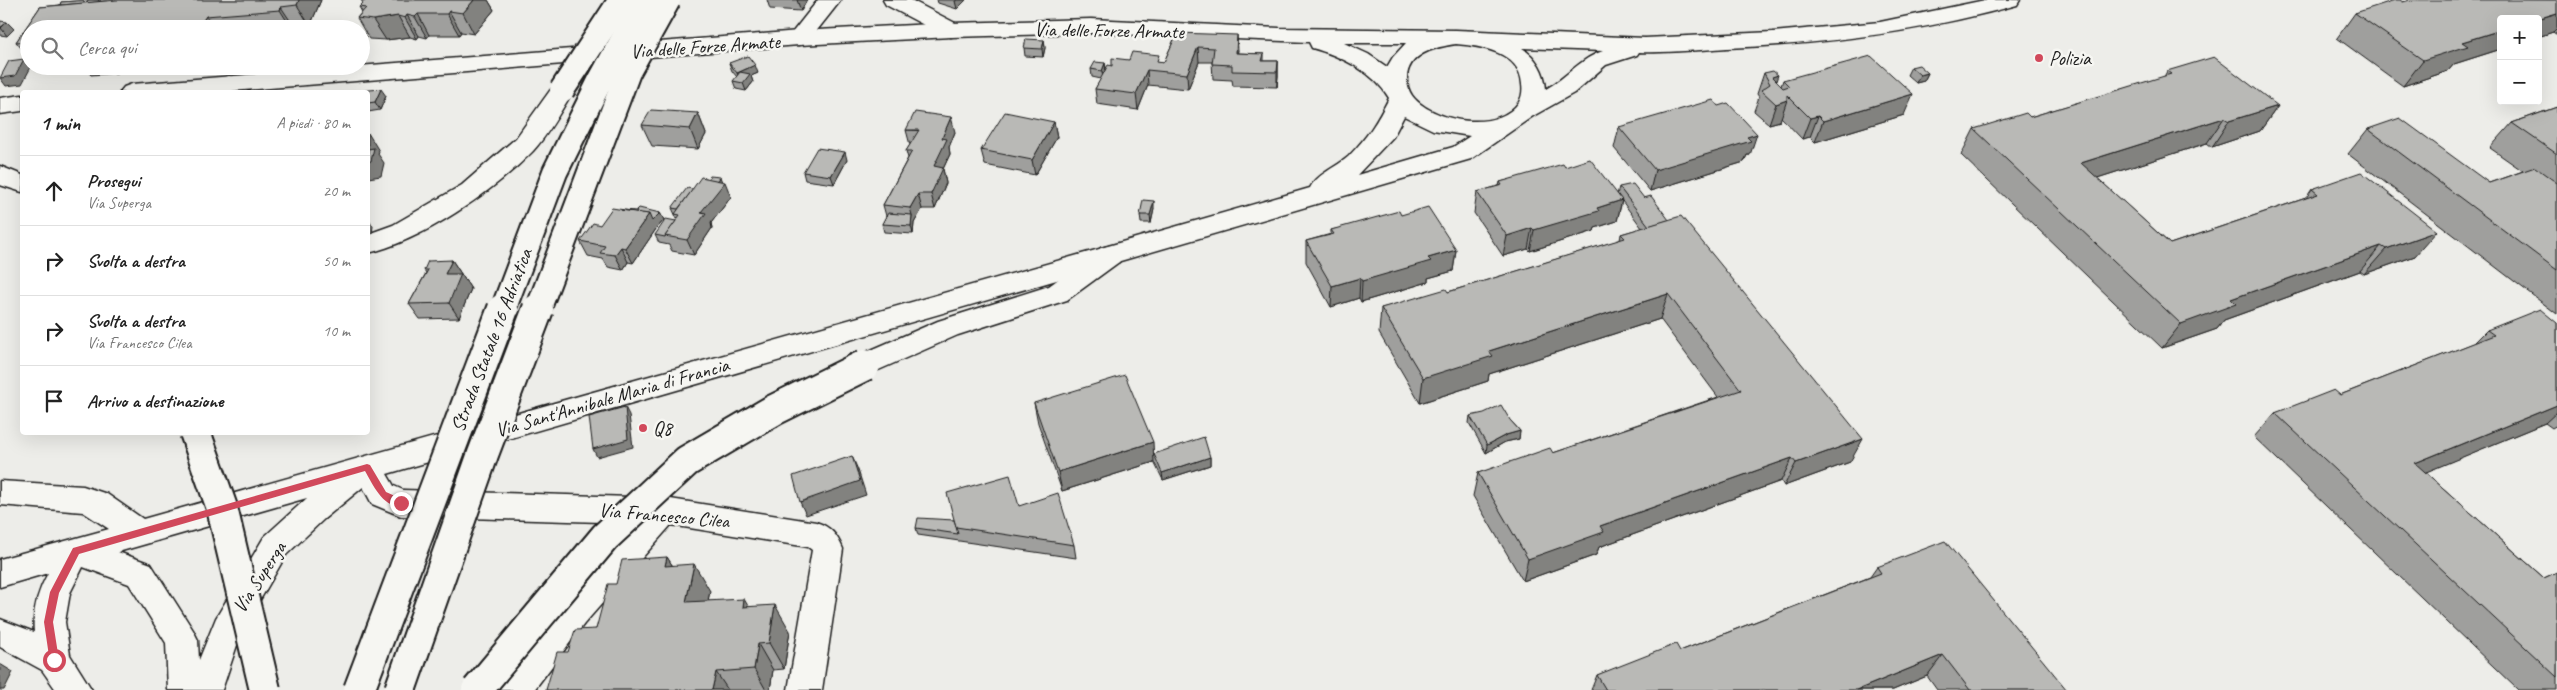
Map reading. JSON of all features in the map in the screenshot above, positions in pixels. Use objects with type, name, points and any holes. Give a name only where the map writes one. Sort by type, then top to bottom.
[{"type":"main road","points":[[370,243],[402,231],[471,191],[525,144],[621,0]]},
{"type":"main road","name":"Strada Statale 16 Adriatica","points":[[360,690],[555,172],[600,81],[645,0]]},
{"type":"main road","name":"Strada Statale 16 Adriatica","points":[[400,690],[483,454],[621,90],[628,72],[668,0]]},
{"type":"main road","points":[[799,38],[830,0]]},
{"type":"main road","points":[[894,0],[951,30]]},
{"type":"main road","points":[[1306,200],[1356,163],[1385,131],[1398,92],[1395,71],[1403,58],[1416,47],[1434,40],[1466,38],[1645,45],[1773,39],[1880,29],[1974,10],[2009,0]]},
{"type":"main road","name":"Via delle Forze Armate","points":[[370,75],[799,38],[951,30],[1091,26],[1279,35],[1466,38]]},
{"type":"main road","name":"Via delle Forze Armate","points":[[1279,35],[1338,47],[1373,66],[1398,92]]},
{"type":"main road","points":[[1466,38],[1498,44],[1516,54],[1529,67],[1536,81],[1534,96],[1518,115]]},
{"type":"main road","points":[[1398,92],[1412,110],[1429,120],[1449,127],[1485,128],[1518,115],[1566,88],[1598,60],[1645,45]]},
{"type":"main road","name":"Via delle Forze Armate","points":[[176,90],[370,75]]},
{"type":"main road","points":[[0,106],[20,103]]},
{"type":"main road","name":"Via Sant'Annibale Maria di Francia","points":[[0,573],[138,532],[1306,200],[1462,153],[1518,115]]},
{"type":"main road","points":[[0,175],[20,183]]},
{"type":"main road","points":[[477,690],[605,537],[687,461],[774,410],[865,365],[948,328],[1058,293],[1110,255]]},
{"type":"main road","points":[[196,435],[222,508],[264,690]]},
{"type":"main road","name":"Via Francesco Cilea","points":[[367,467],[383,495],[401,503],[664,511],[802,531],[816,535],[828,549],[805,690]]},
{"type":"main road","name":"Via Superga","points":[[205,690],[227,628],[275,546],[313,510],[367,467]]},
{"type":"main road","points":[[0,493],[83,499],[96,503],[138,532]]},
{"type":"main road","points":[[514,690],[573,614],[664,511]]},
{"type":"main road","points":[[54,660],[49,622],[54,592],[76,551],[140,574],[182,640],[186,690]]},
{"type":"main road","points":[[0,633],[15,638],[54,660],[76,690]]},
{"type":"building","points":[[99,0],[98,2],[60,5],[61,2]]},
{"type":"building","points":[[116,0],[299,0],[297,5],[281,7],[280,10],[206,16],[203,20],[31,20],[40,7]]},
{"type":"building","points":[[366,0],[474,0],[463,13],[449,11],[447,14],[418,14],[415,17],[407,15],[405,18],[398,16],[373,20],[357,18],[366,8],[359,7]]},
{"type":"building","points":[[2395,0],[2403,2],[2410,0],[2557,0],[2557,13],[2542,18],[2542,15],[2497,15],[2497,31],[2462,42],[2468,46],[2423,60],[2355,13]]},
{"type":"building","points":[[0,21],[7,22],[0,28]]},
{"type":"building","points":[[1177,33],[1237,35],[1236,53],[1264,54],[1262,61],[1278,61],[1277,72],[1232,71],[1232,65],[1212,64],[1214,48],[1198,47],[1187,74],[1147,70],[1136,94],[1095,89],[1108,65],[1112,66],[1112,58],[1129,60],[1132,52],[1159,55],[1157,61],[1164,62]]},
{"type":"building","points":[[1026,39],[1044,40],[1042,49],[1024,48]]},
{"type":"building","points":[[748,56],[755,65],[737,73],[729,63]]},
{"type":"building","points":[[1871,56],[1913,94],[1823,121],[1818,116],[1810,118],[1787,95],[1787,100],[1776,104],[1761,90],[1770,84],[1764,73],[1773,71],[1778,75],[1772,77],[1783,88],[1789,86],[1783,80]]},
{"type":"building","points":[[2214,57],[2278,106],[2229,121],[2224,118],[2081,163],[2170,244],[2318,194],[2312,189],[2361,172],[2437,231],[2386,249],[2381,246],[2231,299],[2236,304],[2181,324],[1974,129],[2026,113],[2030,117],[2171,74],[2167,71]]},
{"type":"building","points":[[20,60],[20,67],[15,76],[0,78],[9,61]]},
{"type":"building","points":[[1095,62],[1105,63],[1102,71],[1091,69]]},
{"type":"building","points":[[1919,65],[1928,73],[1920,75],[1911,67]]},
{"type":"building","points":[[740,72],[750,74],[743,83],[733,81]]},
{"type":"building","points":[[381,89],[375,102],[370,103],[370,90]]},
{"type":"building","points":[[1713,100],[1718,106],[1728,103],[1757,134],[1747,137],[1751,141],[1655,170],[1619,127]]},
{"type":"building","points":[[2557,107],[2557,154],[2512,123]]},
{"type":"building","points":[[651,110],[698,113],[690,129],[642,125]]},
{"type":"building","points":[[915,112],[951,117],[942,138],[947,139],[934,166],[943,168],[931,194],[918,194],[910,208],[883,205],[912,151],[906,151],[919,130],[906,130]]},
{"type":"building","points":[[1005,112],[1054,122],[1032,160],[981,150]]},
{"type":"building","points":[[2400,118],[2489,183],[2535,167],[2557,183],[2557,270],[2368,129]]},
{"type":"building","points":[[374,148],[370,161],[370,149]]},
{"type":"building","points":[[817,148],[845,152],[831,176],[803,172]]},
{"type":"building","points":[[1590,159],[1622,200],[1597,208],[1599,211],[1534,230],[1532,228],[1507,236],[1477,192],[1502,185],[1500,182],[1563,164],[1565,167]]},
{"type":"building","points":[[710,176],[720,177],[718,181],[708,179]]},
{"type":"building","points":[[701,177],[725,182],[701,212],[706,213],[687,240],[665,236],[680,215],[675,214]]},
{"type":"building","points":[[1633,184],[1644,198],[1651,196],[1669,220],[1649,226],[1619,187]]},
{"type":"building","points":[[687,188],[693,189],[678,209],[672,208]]},
{"type":"building","points":[[1143,200],[1154,201],[1150,215],[1140,215]]},
{"type":"building","points":[[1428,207],[1456,250],[1428,258],[1431,261],[1362,281],[1360,278],[1332,286],[1306,241],[1334,234],[1331,230],[1399,211],[1401,215]]},
{"type":"building","points":[[612,208],[649,214],[625,248],[621,247],[615,255],[600,253],[605,246],[580,241],[593,223],[600,225]]},
{"type":"building","points":[[639,208],[660,213],[652,221],[649,214],[621,210],[636,211]]},
{"type":"building","points":[[888,213],[912,215],[911,226],[882,224]]},
{"type":"building","points":[[1681,216],[1863,439],[1796,463],[1792,458],[1600,526],[1604,532],[1528,559],[1478,473],[1550,448],[1553,453],[1741,390],[1668,294],[1489,351],[1493,356],[1423,378],[1381,308],[1446,289],[1448,292],[1625,238],[1621,234]]},
{"type":"building","points":[[666,219],[676,221],[665,237],[655,235]]},
{"type":"building","points":[[452,260],[445,274],[461,274],[449,303],[409,304],[428,270],[424,270],[428,261]]},
{"type":"building","points":[[2540,309],[2557,323],[2557,405],[2415,463],[2544,578],[2557,572],[2557,677],[2275,413],[2334,390],[2340,395],[2494,335],[2487,330]]},
{"type":"building","points":[[1125,375],[1153,442],[1058,472],[1034,403]]},
{"type":"building","points":[[1501,405],[1510,420],[1520,431],[1506,435],[1487,445],[1470,416],[1484,413]]},
{"type":"building","points":[[625,407],[628,439],[593,449],[589,417]]},
{"type":"building","points":[[1204,437],[1210,457],[1162,473],[1154,454]]},
{"type":"building","points":[[852,456],[860,481],[800,502],[793,476]]},
{"type":"building","points":[[1010,475],[1019,506],[1058,493],[1074,545],[956,527],[947,493]]},
{"type":"building","points":[[918,518],[954,520],[958,534],[916,528]]},
{"type":"building","points":[[1945,541],[2067,690],[1970,690],[1943,655],[1857,690],[1606,690],[1597,675],[1676,644],[1680,651],[1881,573],[1877,567]]},
{"type":"building","points":[[667,557],[665,566],[694,564],[686,602],[744,599],[743,607],[775,605],[769,643],[758,644],[754,669],[716,672],[712,690],[546,690],[557,652],[568,652],[575,630],[596,629],[608,584],[616,584],[622,560]]},
{"type":"place","name":"Polizia","points":[[2039,58]]},
{"type":"place","name":"Q8","points":[[643,428]]},
{"type":"route","points":[[54,660],[49,622],[54,592],[76,551],[367,467],[383,495],[390,500],[401,503]]}]
